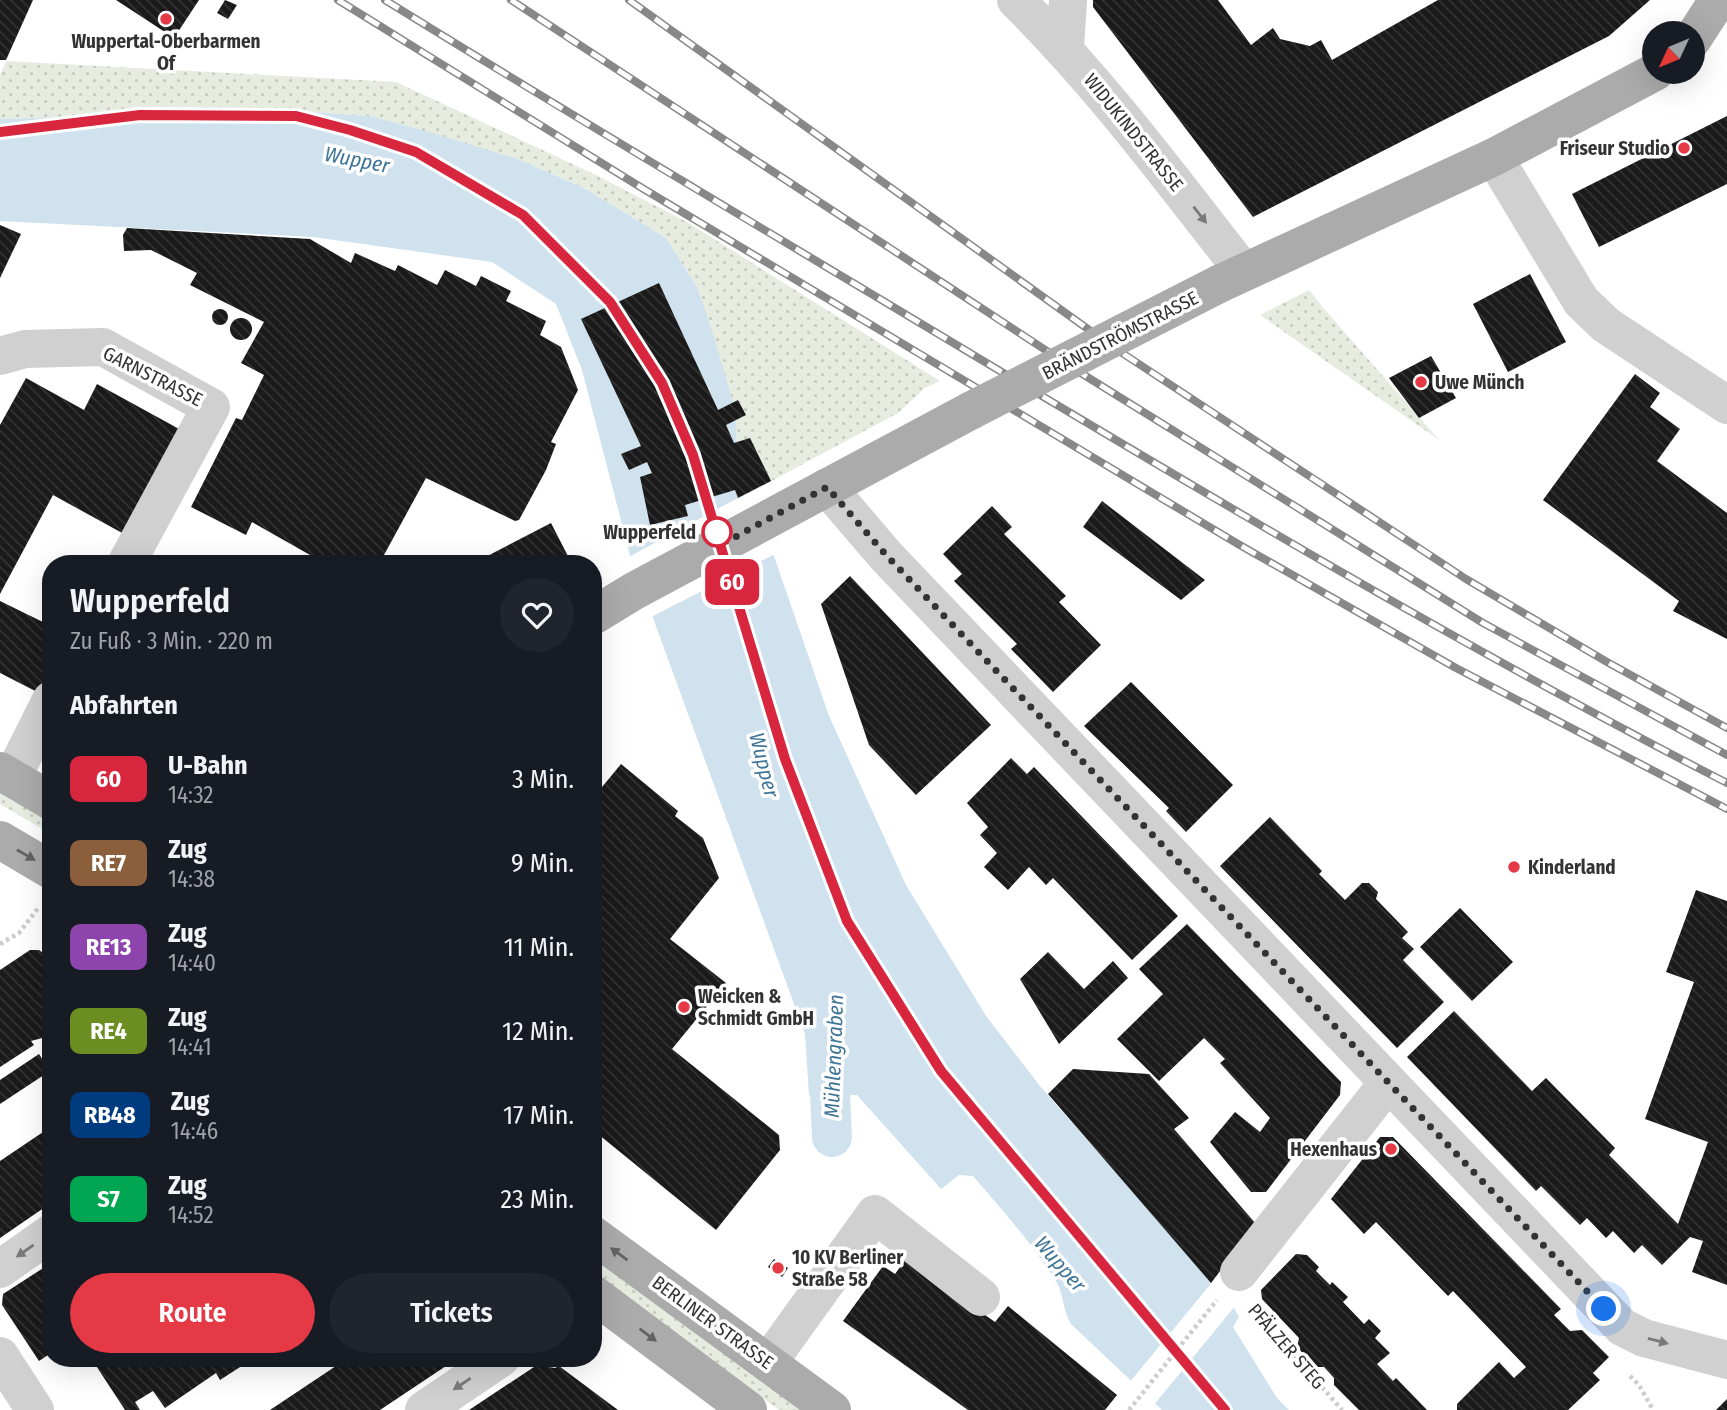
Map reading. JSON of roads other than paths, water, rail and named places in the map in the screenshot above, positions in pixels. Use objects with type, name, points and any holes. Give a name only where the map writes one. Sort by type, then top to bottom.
[{"type":"main road","points":[[1712,42],[1718,0]]},
{"type":"main road","name":"BRÄNDSTRÖMSTRASSE","points":[[602,610],[970,411],[1231,278],[1494,157],[1642,79]]},
{"type":"main road","points":[[6,775],[42,796]]},
{"type":"main road","points":[[0,840],[42,881]]},
{"type":"main road","name":"BERLINER STRASSE","points":[[602,1242],[832,1410]]},
{"type":"main road","points":[[602,1301],[748,1410]]},
{"type":"street","name":"WIDUKINDSTRASSE","points":[[1016,0],[1065,48],[1114,103],[1231,278]]},
{"type":"street","points":[[1065,48],[1068,0]]},
{"type":"street","points":[[1494,157],[1581,301],[1606,325],[1727,405]]},
{"type":"street","name":"GARNSTRASSE","points":[[0,356],[25,349],[103,347],[211,407],[131,555]]},
{"type":"street","points":[[827,487],[887,556],[1387,1084],[1622,1327],[1644,1338],[1727,1360]]},
{"type":"street","points":[[6,775],[42,715]]},
{"type":"street","points":[[1235,1290],[1387,1084]]},
{"type":"street","points":[[768,1363],[875,1214],[981,1297]]},
{"type":"street","points":[[0,1269],[42,1239]]},
{"type":"street","points":[[0,1356],[35,1410]]},
{"type":"street","points":[[424,1410],[488,1367]]},
{"type":"water","name":"Wupper","points":[[299,111],[370,116],[436,134],[520,160],[584,188],[666,238],[697,287],[713,334],[735,409],[739,482],[774,556],[829,716],[906,885],[986,1016],[1040,1086],[1234,1308],[1239,1317],[1233,1327],[1277,1398],[1289,1410],[1162,1410],[1071,1324],[1057,1283],[1048,1269],[973,1176],[959,1175],[941,1189],[857,1095],[809,1095],[805,1034],[630,555],[582,370],[556,304],[492,262],[313,237],[0,221],[0,119]]},
{"type":"waterway","name":"Mühlengraben","points":[[832,1137],[830,1095],[833,1041]]},
{"type":"railway","points":[[338,0],[642,188],[1238,544],[1456,668],[1727,809]]},
{"type":"railway","points":[[385,0],[682,181],[1257,523],[1443,630],[1727,783]]},
{"type":"railway","points":[[511,0],[1076,370],[1483,623],[1727,755]]},
{"type":"railway","points":[[629,0],[1113,347],[1466,579],[1607,662],[1727,728]]},
{"type":"railway","points":[[0,132],[140,115],[296,116],[350,130],[416,152],[523,215],[610,301],[662,383],[693,455],[785,759],[847,921],[941,1071],[1225,1410]]},
{"type":"metro line","name":"60","points":[[0,132],[140,115],[296,116],[350,130],[416,152],[523,215],[610,302],[662,383],[693,455],[785,759],[847,921],[941,1071],[1225,1410]]},
{"type":"place","name":"Wuppertal-Oberbarmen Of","points":[[166,19]]},
{"type":"place","name":"Friseur Studio","points":[[1684,148]]},
{"type":"place","name":"Uwe Münch","points":[[1421,382]]},
{"type":"place","name":"Wupperfeld","points":[[717,532]]},
{"type":"place","name":"Kinderland","points":[[1514,867]]},
{"type":"place","name":"Weicken & Schmidt GmbH","points":[[684,1007]]},
{"type":"place","name":"Hexenhaus","points":[[1391,1149]]},
{"type":"place","name":"10 KV Berliner Straße 58","points":[[778,1268]]}]
